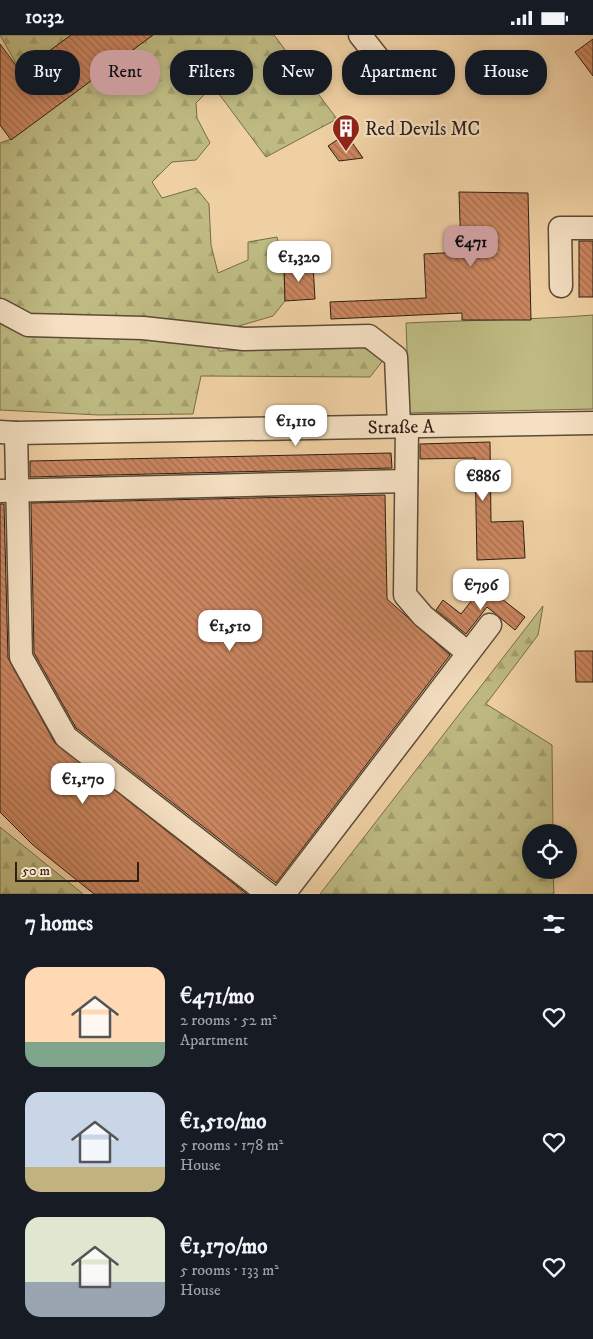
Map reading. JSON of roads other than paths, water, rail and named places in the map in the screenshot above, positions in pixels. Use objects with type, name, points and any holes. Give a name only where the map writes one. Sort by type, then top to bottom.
[{"type":"street","points":[[360,35],[372,50]]},
{"type":"street","points":[[560,286],[560,228],[593,228]]},
{"type":"street","points":[[0,310],[28,325],[144,328],[244,339],[369,336],[396,357],[406,481],[404,595],[424,617],[468,653]]},
{"type":"street","name":"Straße A","points":[[8,433],[593,423]]},
{"type":"street","points":[[8,433],[10,641],[66,737],[268,894]]},
{"type":"street","points":[[9,491],[406,481]]},
{"type":"street","points":[[284,894],[490,625]]},
{"type":"place","name":"Red Devils MC","points":[[346,152]]}]
